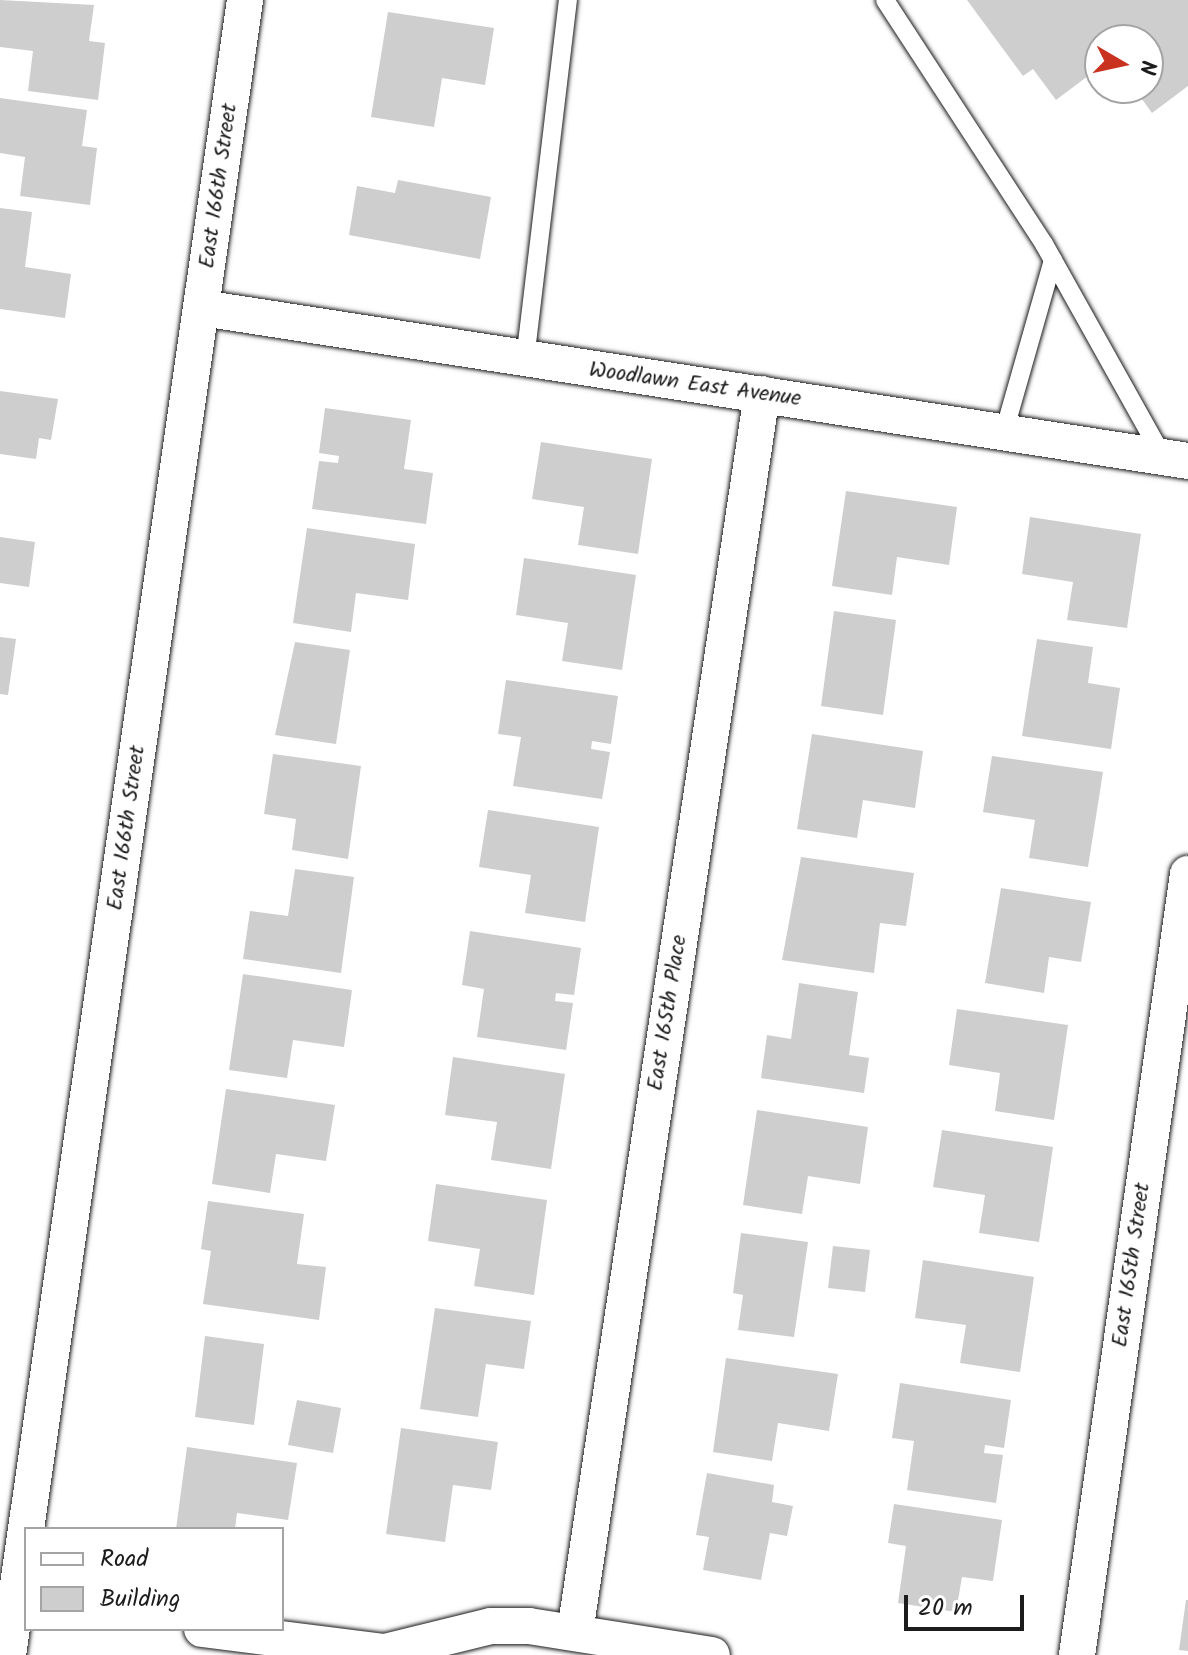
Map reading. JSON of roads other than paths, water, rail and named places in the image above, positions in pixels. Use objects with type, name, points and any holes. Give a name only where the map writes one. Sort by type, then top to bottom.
[{"type":"street","name":"East 166th Street","points":[[25,1527],[245,0]]},
{"type":"street","name":"Woodlawn East Avenue","points":[[202,308],[1175,459]]},
{"type":"street","name":"East 165th Place","points":[[575,1632],[762,394]]},
{"type":"street","name":"East 165th Street","points":[[1077,1655],[1188,874]]},
{"type":"street","name":"East 166th Street","points":[[8,1655],[24,1532]]},
{"type":"street","points":[[218,1631],[385,1652],[491,1626],[575,1632],[712,1655]]},
{"type":"lane","points":[[525,360],[568,0]]},
{"type":"lane","points":[[885,0],[1053,260],[1175,459]]},
{"type":"lane","points":[[1004,432],[1053,260]]}]
